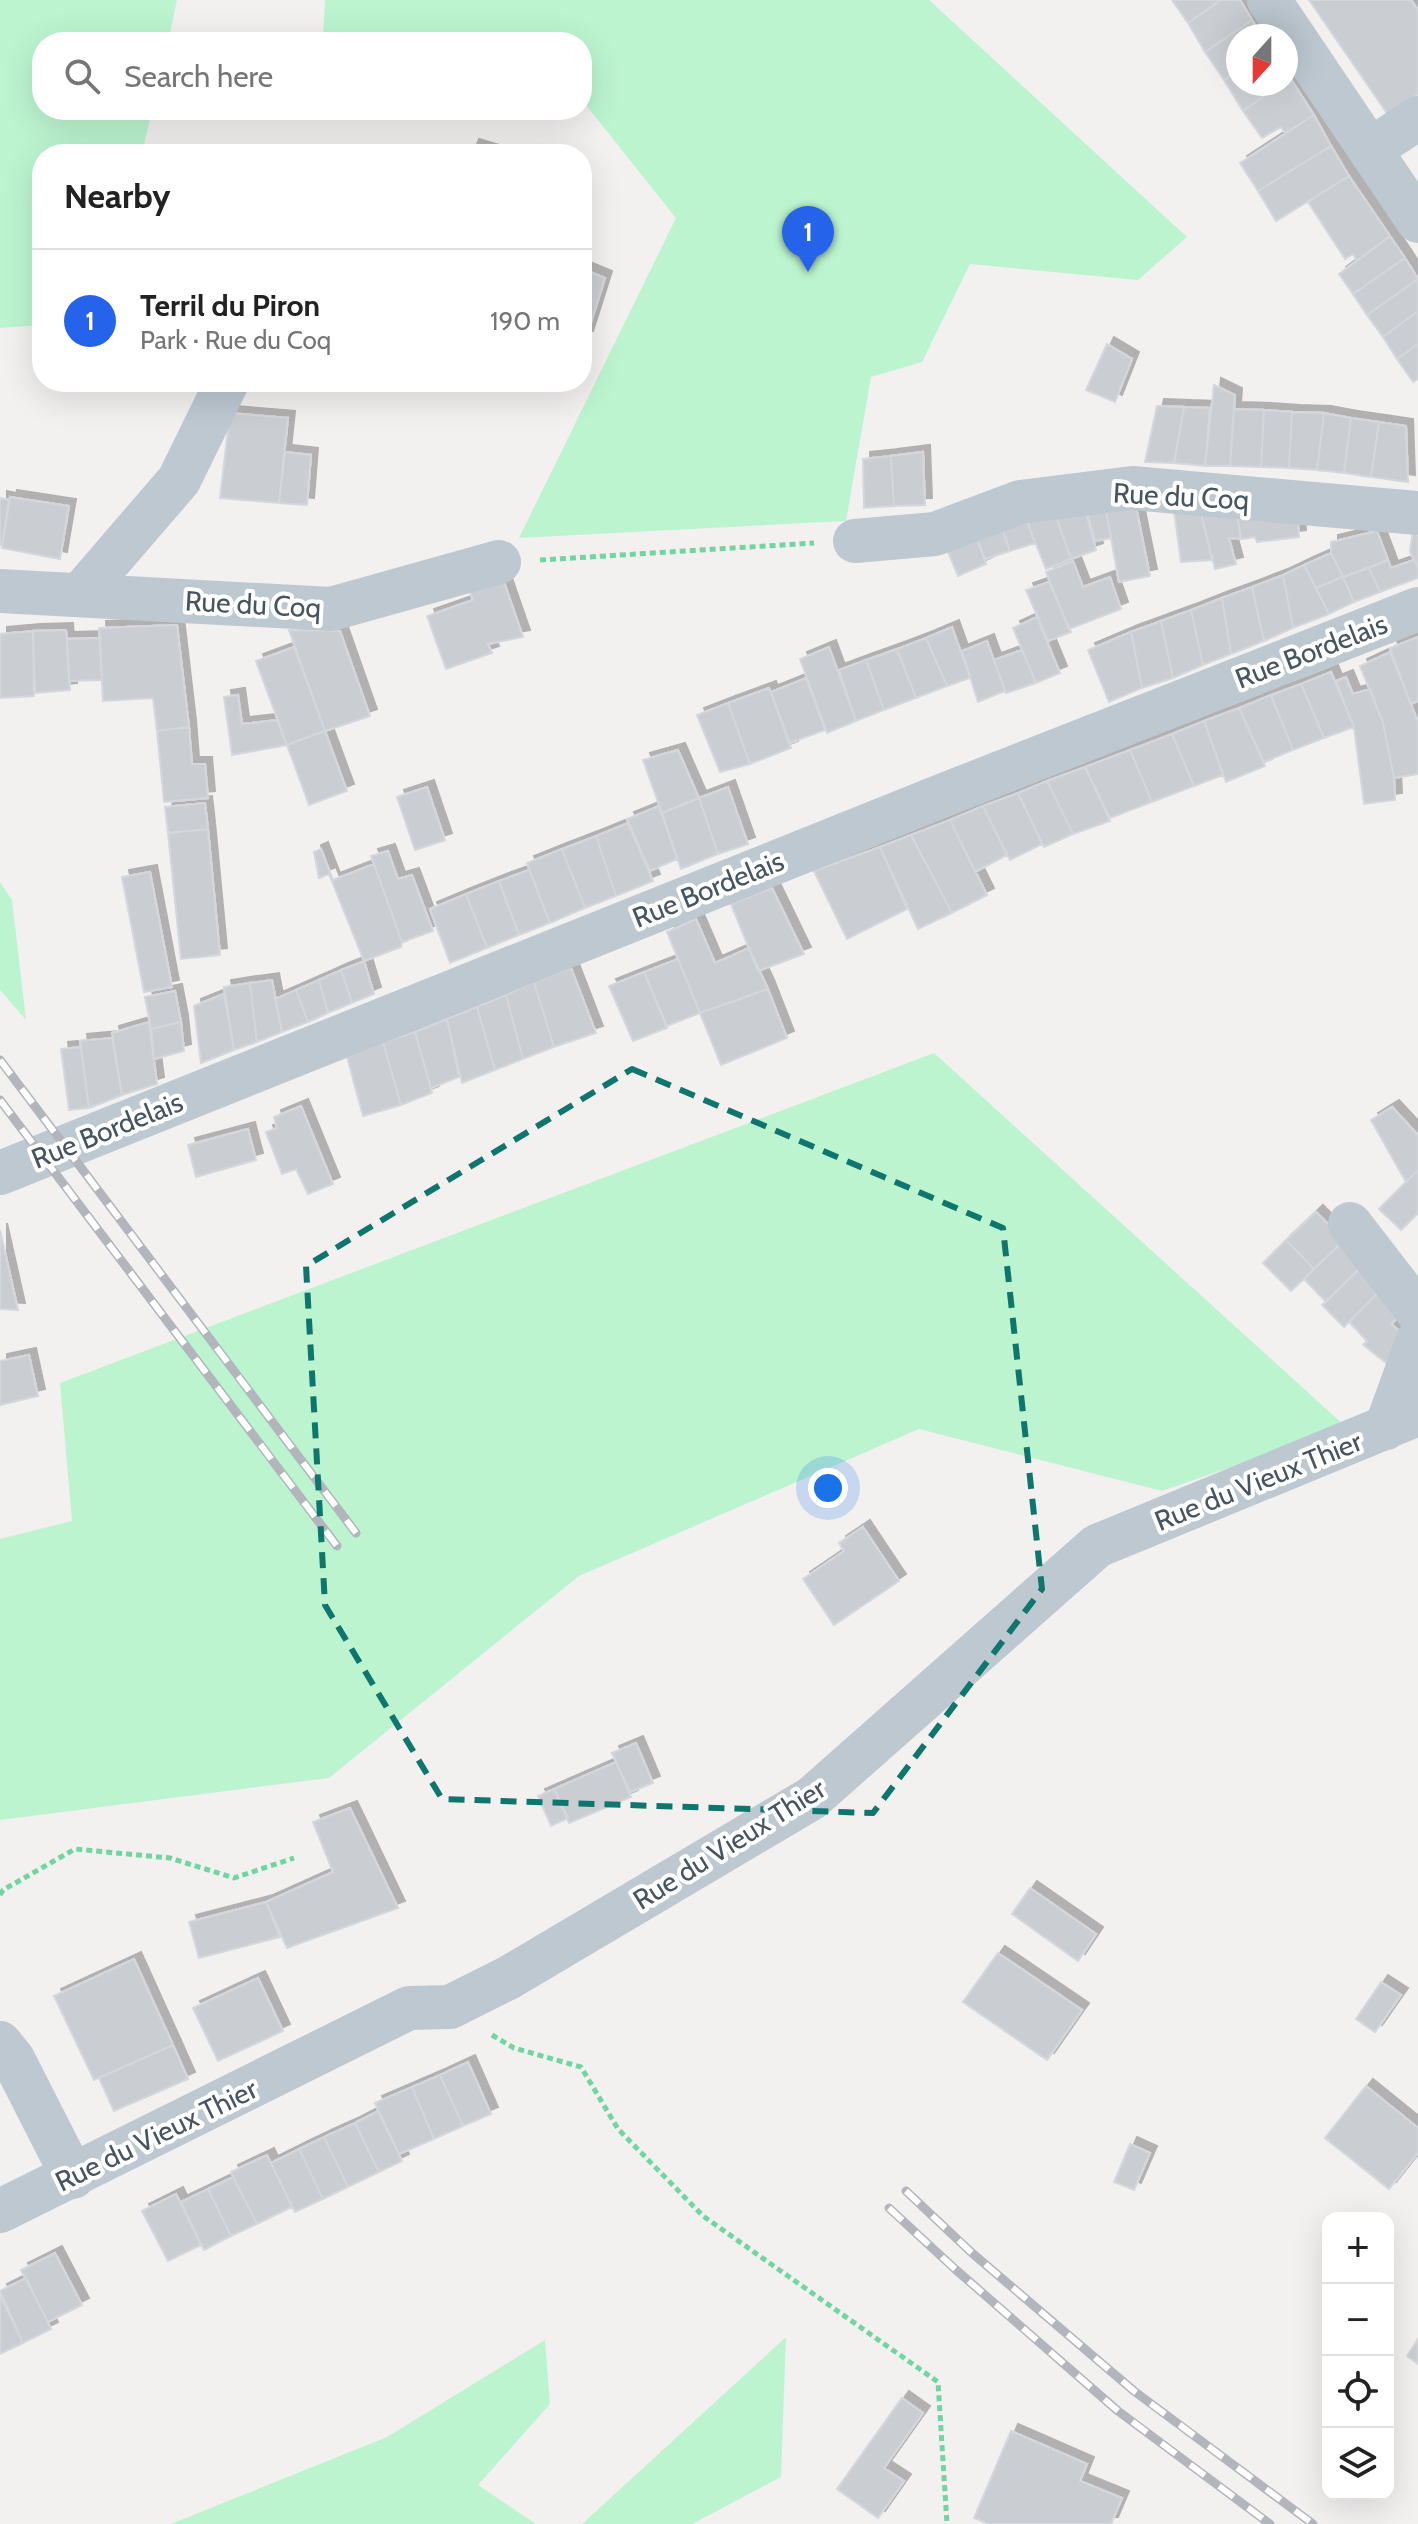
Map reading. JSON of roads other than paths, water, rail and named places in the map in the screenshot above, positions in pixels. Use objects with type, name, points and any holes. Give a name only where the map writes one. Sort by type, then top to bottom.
[{"type":"street","points":[[1269,0],[1418,221]]},
{"type":"street","points":[[1370,150],[1418,118]]},
{"type":"street","points":[[80,595],[179,480],[222,392]]},
{"type":"street","name":"Rue du Coq","points":[[855,541],[935,534],[1020,502],[1132,488],[1418,513]]},
{"type":"street","name":"Rue du Coq","points":[[0,591],[331,609],[499,562]]},
{"type":"street","name":"Rue Bordelais","points":[[0,1173],[890,816],[1418,609]]},
{"type":"street","points":[[1350,1224],[1418,1312]]},
{"type":"street","points":[[1402,1421],[1418,1340]]},
{"type":"street","name":"Rue du Vieux Thier","points":[[0,2211],[409,2008],[450,2007],[508,1978],[812,1798],[1097,1546],[1402,1421]]},
{"type":"street","points":[[0,2043],[13,2059],[73,2177]]},
{"type":"railway","points":[[0,1060],[356,1533]]},
{"type":"railway","points":[[0,1100],[337,1546]]},
{"type":"railway","points":[[906,2191],[972,2253],[1134,2391],[1313,2524]]},
{"type":"railway","points":[[889,2208],[1118,2411],[1270,2524]]},
{"type":"place","name":"Terril du Piron","points":[[808,272]]}]
